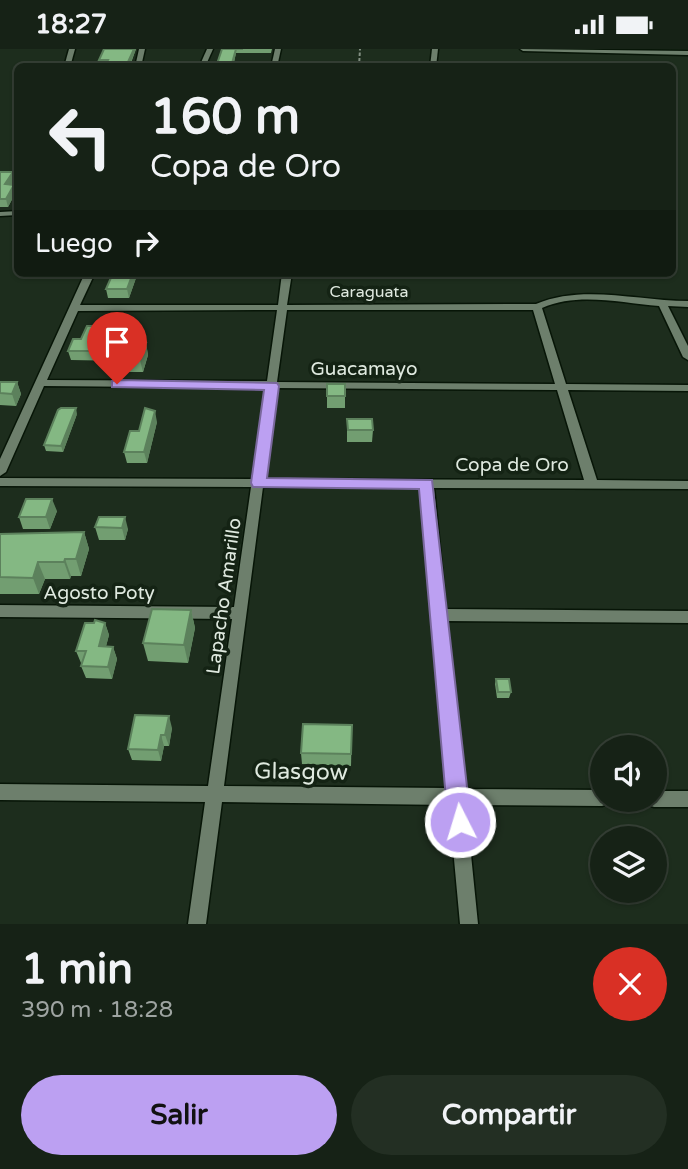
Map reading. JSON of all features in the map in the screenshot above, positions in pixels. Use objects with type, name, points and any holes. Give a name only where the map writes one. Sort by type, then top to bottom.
[{"type":"street","points":[[523,49],[688,53]]},
{"type":"street","points":[[0,471],[88,277]]},
{"type":"street","name":"Lapacho Amarillo","points":[[197,924],[287,277]]},
{"type":"street","name":"Caraguata","points":[[74,308],[537,307],[544,302],[584,298],[663,305],[688,304]]},
{"type":"street","points":[[663,305],[688,357]]},
{"type":"street","points":[[537,307],[592,485]]},
{"type":"street","name":"Guacamayo","points":[[40,383],[688,388]]},
{"type":"street","name":"Copa de Oro","points":[[0,482],[688,485]]},
{"type":"street","points":[[427,484],[469,924]]},
{"type":"street","name":"Agosto Poty","points":[[0,611],[241,613]]},
{"type":"street","points":[[439,615],[688,617]]},
{"type":"street","name":"Glasgow","points":[[0,792],[590,798]]},
{"type":"street","points":[[667,799],[688,799]]},
{"type":"building","points":[[104,49],[134,49],[128,62],[131,63],[106,63],[108,60],[99,60]]},
{"type":"building","points":[[222,49],[236,49],[232,63],[217,63]]},
{"type":"building","points":[[0,172],[13,172],[5,184],[14,185],[6,199],[0,199]]},
{"type":"building","points":[[111,277],[132,277],[127,289],[106,289]]},
{"type":"building","points":[[87,326],[105,326],[100,339],[128,339],[123,351],[68,351],[73,339],[81,339]]},
{"type":"building","points":[[130,343],[146,343],[140,360],[124,360]]},
{"type":"building","points":[[0,382],[17,382],[12,394],[0,393]]},
{"type":"building","points":[[327,384],[345,384],[345,396],[327,396]]},
{"type":"building","points":[[76,408],[61,446],[44,445],[58,410]]},
{"type":"building","points":[[145,408],[155,411],[144,452],[124,452],[130,431],[139,431]]},
{"type":"building","points":[[347,419],[372,419],[373,430],[348,430]]},
{"type":"building","points":[[26,499],[52,499],[46,517],[19,517]]},
{"type":"building","points":[[99,517],[125,517],[122,528],[95,527]]},
{"type":"building","points":[[84,532],[76,559],[38,562],[33,578],[0,577],[0,534]]},
{"type":"building","points":[[152,609],[191,610],[184,645],[143,643]]},
{"type":"building","points":[[95,620],[105,623],[99,646],[113,647],[108,667],[81,666],[86,651],[76,651],[85,623],[94,623]]},
{"type":"building","points":[[496,679],[509,679],[511,692],[498,692]]},
{"type":"building","points":[[135,715],[169,716],[158,750],[128,749]]},
{"type":"building","points":[[303,724],[352,725],[351,754],[301,753]]},
{"type":"route","points":[[117,384],[272,386],[259,483],[427,484],[460,822]]}]
